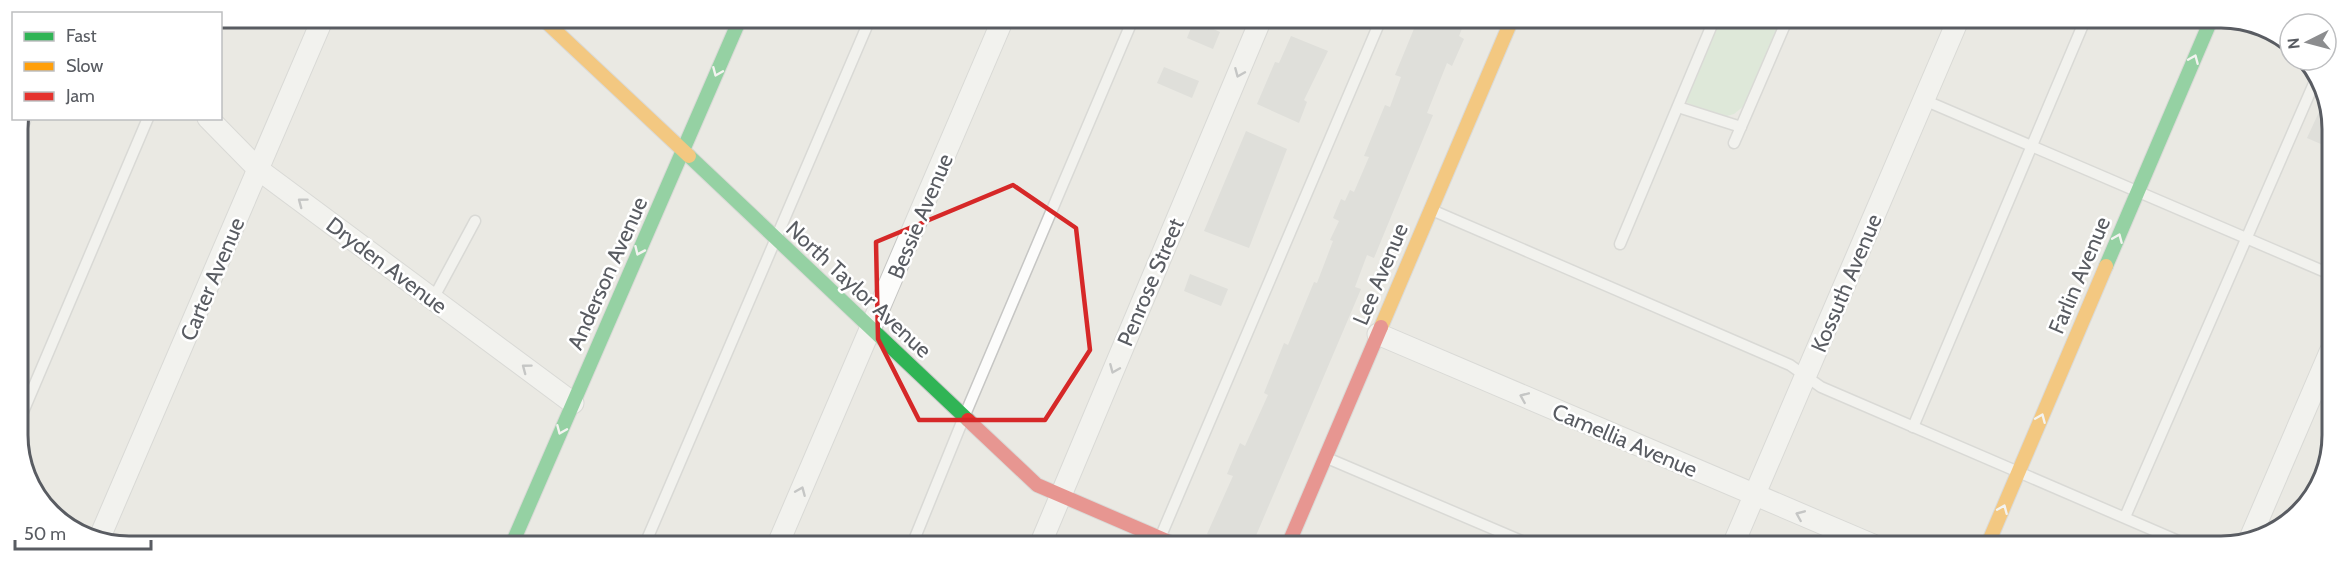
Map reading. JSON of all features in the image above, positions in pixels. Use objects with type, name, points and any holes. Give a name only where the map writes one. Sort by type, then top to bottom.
[{"type":"street","name":"Carter Avenue","points":[[102,532],[319,28]]},
{"type":"street","name":"North Taylor Avenue","points":[[553,28],[1037,485],[1154,536]]},
{"type":"street","name":"Anderson Avenue","points":[[516,536],[736,28]]},
{"type":"street","name":"Bessie Avenue","points":[[782,536],[999,28]]},
{"type":"street","name":"Penrose Street","points":[[1044,536],[1257,28]]},
{"type":"street","name":"Lee Avenue","points":[[1292,535],[1509,28]]},
{"type":"street","name":"Kossuth Avenue","points":[[1737,535],[1955,28]]},
{"type":"street","name":"Farlin Avenue","points":[[1992,535],[2208,28]]},
{"type":"street","name":"Dryden Avenue","points":[[210,120],[259,170],[573,403]]},
{"type":"street","name":"Camellia Avenue","points":[[1378,334],[1849,535]]},
{"type":"street","points":[[2254,530],[2322,371]]},
{"type":"lane","points":[[649,536],[866,28]]},
{"type":"lane","points":[[915,536],[1129,28]]},
{"type":"lane","points":[[1161,536],[1377,28]]},
{"type":"lane","points":[[1620,244],[1711,28]]},
{"type":"lane","points":[[1734,143],[1784,28]]},
{"type":"lane","points":[[1914,427],[2082,28]]},
{"type":"lane","points":[[2124,518],[2312,88]]},
{"type":"lane","points":[[1924,100],[2322,270]]},
{"type":"lane","points":[[1677,107],[1741,127]]},
{"type":"lane","points":[[28,400],[147,120]]},
{"type":"lane","points":[[1431,210],[1790,365],[1821,387],[2164,535]]},
{"type":"lane","points":[[433,299],[475,221]]},
{"type":"lane","points":[[1325,458],[1508,535]]},
{"type":"highlighted area","points":[[1013,185],[1076,228],[1090,350],[1045,420],[919,420],[878,339],[876,242]]},
{"type":"green space","points":[[1717,28],[1778,28],[1745,105],[1734,114],[1720,118],[1686,102]]},
{"type":"building","points":[[1191,28],[1211,28],[1220,32],[1213,49],[1187,38]]},
{"type":"building","points":[[1414,28],[1462,28],[1459,36],[1464,39],[1452,66],[1447,63],[1427,113],[1433,115],[1374,258],[1367,255],[1355,287],[1361,289],[1256,535],[1210,535],[1207,534],[1233,476],[1227,474],[1240,443],[1245,446],[1268,395],[1264,393],[1284,343],[1288,345],[1314,282],[1317,283],[1333,241],[1330,240],[1339,221],[1333,218],[1341,199],[1345,201],[1350,190],[1354,192],[1369,157],[1364,156],[1385,105],[1390,107],[1401,77],[1395,75]]},
{"type":"building","points":[[1291,36],[1328,51],[1304,100],[1307,102],[1299,123],[1257,104],[1275,62],[1279,63]]},
{"type":"building","points":[[1164,67],[1199,81],[1192,98],[1157,83]]},
{"type":"building","points":[[2320,110],[2322,145],[2307,138]]},
{"type":"building","points":[[1246,131],[1287,149],[1249,248],[1204,231]]},
{"type":"building","points":[[1190,274],[1228,289],[1221,306],[1184,291]]},
{"type":"traffic: fast","points":[[516,536],[736,28]]},
{"type":"traffic: fast","points":[[2106,266],[2208,28]]},
{"type":"traffic: fast","points":[[689,156],[968,420]]},
{"type":"traffic: slow","points":[[553,28],[689,156]]},
{"type":"traffic: slow","points":[[1381,327],[1508,28]]},
{"type":"traffic: slow","points":[[1992,535],[2106,266]]},
{"type":"traffic: jam","points":[[1292,535],[1381,327]]},
{"type":"traffic: jam","points":[[968,420],[1037,485],[1154,536]]}]
